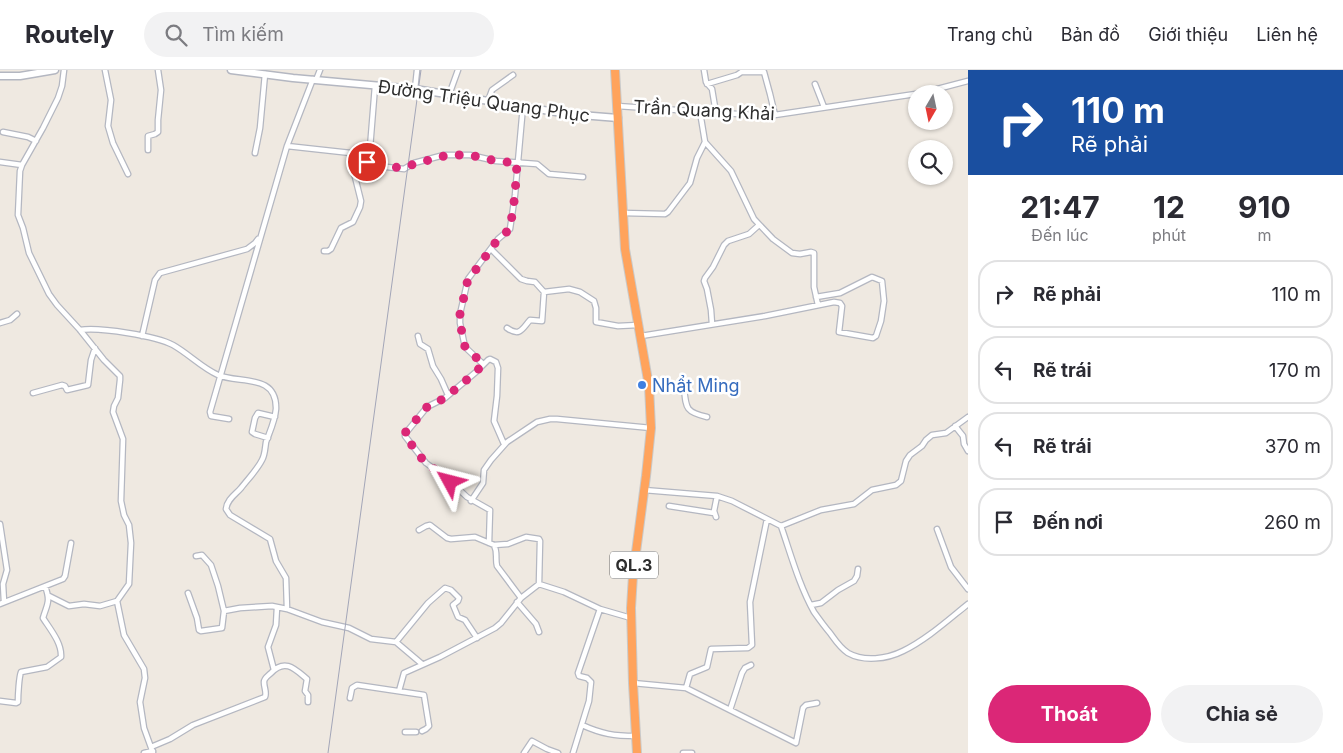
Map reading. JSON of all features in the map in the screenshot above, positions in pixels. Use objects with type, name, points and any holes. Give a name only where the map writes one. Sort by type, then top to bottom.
[{"type":"highway","name":"QL.3","points":[[615,70],[625,249],[649,386],[651,428],[633,575],[631,618],[637,753]]},
{"type":"main road","points":[[0,76],[20,76],[55,70]]},
{"type":"main road","name":"Đường Triệu Quang Phục","points":[[231,70],[415,89],[568,114],[618,118]]},
{"type":"street","points":[[49,596],[69,606],[84,604],[100,606],[118,601],[129,584],[131,543],[129,525],[124,515],[121,501],[123,439],[113,409],[118,398],[120,380],[117,373],[106,363],[52,299],[29,253],[18,215],[22,165],[58,98],[64,70]]},
{"type":"street","points":[[105,70],[111,100],[108,126],[128,174]]},
{"type":"street","points":[[148,150],[148,136],[158,132],[157,124],[161,90],[158,70]]},
{"type":"street","points":[[229,419],[210,416],[209,414],[287,146],[314,80],[320,70]]},
{"type":"street","points":[[415,89],[417,70]]},
{"type":"street","points":[[449,95],[458,70]]},
{"type":"street","points":[[704,70],[707,84],[712,89],[716,113]]},
{"type":"street","points":[[707,84],[744,71],[764,72],[775,115]]},
{"type":"street","points":[[255,153],[260,128],[265,74]]},
{"type":"street","points":[[488,101],[492,90],[513,75]]},
{"type":"street","name":"Trần Quang Khải","points":[[617,106],[768,116],[922,92],[968,81]]},
{"type":"street","points":[[815,84],[824,107]]},
{"type":"street","points":[[324,251],[331,249],[340,228],[352,224],[361,204],[354,173],[366,163],[369,155],[375,86]]},
{"type":"street","points":[[483,364],[465,347],[460,319],[467,282],[500,237],[510,229],[523,106]]},
{"type":"street","points":[[700,112],[705,142],[730,171],[759,225],[776,242],[792,253],[814,253],[814,286],[818,305]]},
{"type":"street","points":[[3,132],[28,137],[36,141]]},
{"type":"street","points":[[623,213],[668,213],[690,183],[697,158],[705,142]]},
{"type":"street","points":[[287,146],[369,155]]},
{"type":"street","points":[[366,163],[404,168],[448,155],[470,155],[496,161],[537,164],[553,175],[583,177]]},
{"type":"street","points":[[0,162],[22,165]]},
{"type":"street","points":[[712,324],[705,278],[728,241],[749,234],[759,225]]},
{"type":"street","points":[[142,336],[155,280],[160,273],[247,249],[261,236]]},
{"type":"street","points":[[491,249],[522,279],[535,282],[544,292],[542,321],[530,320],[522,330],[517,332],[512,332],[507,328]]},
{"type":"street","points":[[641,336],[765,316],[834,302],[840,304],[842,310],[839,332],[874,338],[879,329],[884,304],[880,279],[872,277],[840,293],[816,297]]},
{"type":"street","points":[[544,292],[575,290],[594,301],[596,322],[618,326],[638,325]]},
{"type":"street","points":[[0,323],[12,319],[17,314]]},
{"type":"street","points":[[80,330],[90,329],[142,336],[175,346],[220,376],[252,381],[268,387],[275,401],[275,417],[266,444],[265,454],[241,488],[228,501],[226,509],[230,515],[270,539],[276,561],[286,578],[287,609]]},
{"type":"street","points":[[418,336],[420,344],[428,350],[433,366],[448,395]]},
{"type":"street","points":[[33,393],[62,386],[65,386],[67,390],[88,385],[91,360],[95,348]]},
{"type":"street","points":[[489,543],[490,510],[471,500],[448,479],[426,463],[405,436],[405,432],[427,407],[442,400],[490,359],[498,364],[494,421],[504,444]]},
{"type":"street","points":[[649,386],[684,387],[688,409],[696,414],[708,417]]},
{"type":"street","points":[[268,438],[252,432],[255,418],[258,413],[275,417]]},
{"type":"street","points":[[781,526],[821,510],[854,504],[872,490],[896,485],[901,481],[906,461],[910,455],[932,435],[944,434],[968,417]]},
{"type":"street","points":[[471,500],[483,483],[484,470],[504,444],[532,425],[544,420],[651,428]]},
{"type":"street","points":[[955,426],[963,436],[964,444],[968,451]]},
{"type":"street","points":[[644,490],[717,496],[732,501],[781,526],[799,578],[811,605],[825,627],[843,649],[855,656],[869,658],[886,657],[907,649],[968,604]]},
{"type":"street","points":[[669,506],[715,515],[717,496]]},
{"type":"street","points":[[686,688],[690,674],[707,667],[711,648],[748,648],[752,645],[750,602],[767,519]]},
{"type":"street","points":[[0,524],[7,570],[3,584],[2,603],[64,578],[71,543]]},
{"type":"street","points":[[419,530],[430,525],[447,538],[475,537],[494,545],[508,544],[526,537],[540,540],[539,584]]},
{"type":"street","points":[[937,529],[951,567],[968,589]]},
{"type":"street","points":[[494,545],[497,550],[497,566],[540,632]]},
{"type":"street","points":[[188,593],[200,631],[222,628],[224,610],[211,565],[202,555],[196,556]]},
{"type":"street","points":[[811,605],[821,603],[854,581],[858,570]]},
{"type":"street","points":[[539,584],[564,592],[600,609],[631,618]]},
{"type":"street","points":[[399,691],[404,673],[440,657],[498,626],[519,600],[539,584]]},
{"type":"street","points":[[0,701],[16,704],[18,702],[17,694],[21,672],[47,667],[61,657],[62,652],[56,637],[43,618],[49,596],[45,586]]},
{"type":"street","points":[[396,642],[428,603],[445,588],[451,590],[459,598],[453,605],[458,617],[464,620],[477,638]]},
{"type":"street","points":[[118,601],[124,635],[144,668],[145,678],[140,702],[143,724],[152,750]]},
{"type":"street","points":[[274,670],[268,647],[276,625],[277,607]]},
{"type":"street","points":[[224,610],[277,607],[287,609],[318,621],[349,628],[371,639],[396,642],[422,664]]},
{"type":"street","points":[[575,752],[589,701],[591,682],[588,678],[579,676],[578,673],[600,609]]},
{"type":"street","points":[[730,710],[742,673],[751,665]]},
{"type":"street","points":[[144,753],[193,726],[265,697],[264,681],[274,670],[281,666],[293,667],[308,679],[305,692],[308,695],[308,702]]},
{"type":"street","points":[[633,683],[686,688],[796,743],[803,708],[806,705],[817,703]]},
{"type":"street","points":[[350,698],[352,688],[356,685],[422,694],[425,696],[429,726],[419,732],[405,732]]},
{"type":"street","points":[[582,725],[610,735],[636,736]]},
{"type":"street","points":[[524,753],[532,741],[546,750],[558,753]]},
{"type":"street","points":[[683,753],[692,753]]},
{"type":"railway","points":[[328,753],[421,70]]},
{"type":"place","name":"Nhẩt Ming","points":[[642,385]]},
{"type":"route","points":[[367,162],[370,165],[404,168],[444,155],[470,155],[496,161],[517,163],[510,229],[498,239],[468,279],[460,314],[463,343],[483,364],[445,398],[427,407],[404,434],[423,460],[450,482]]}]
